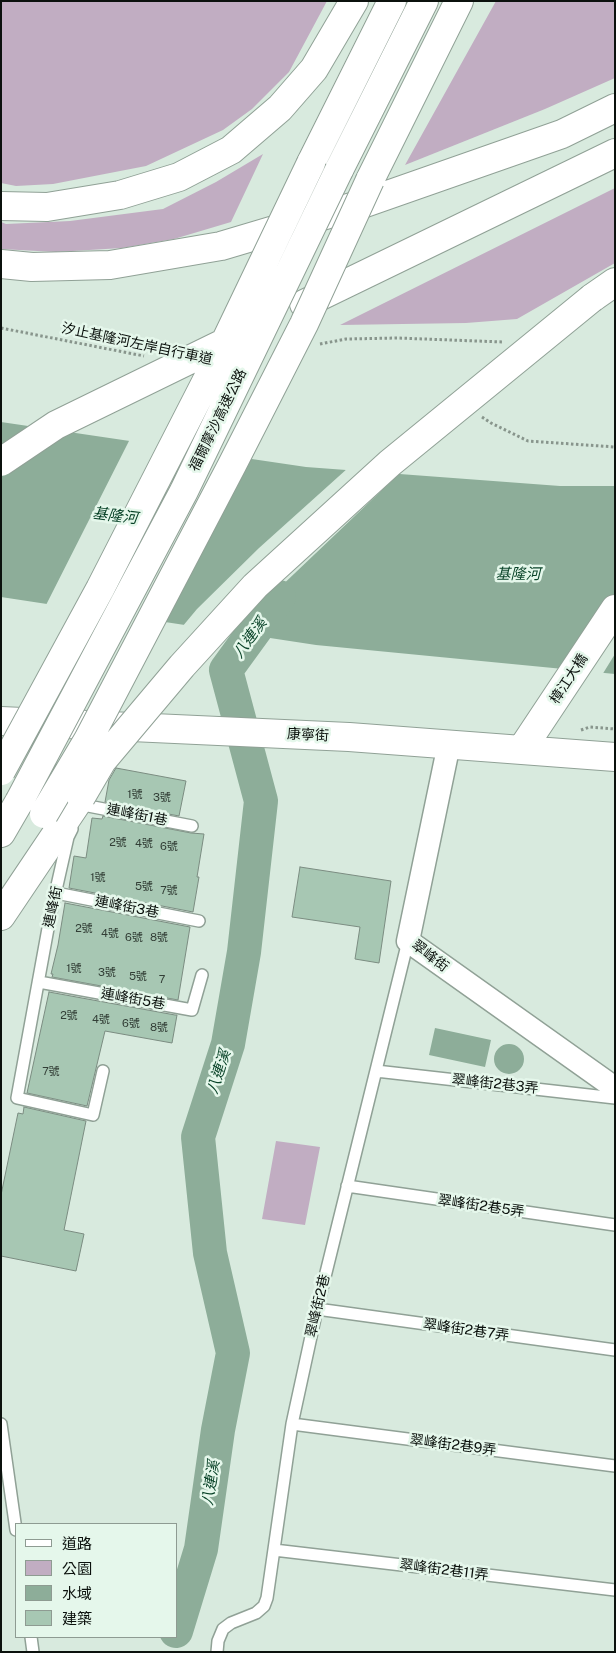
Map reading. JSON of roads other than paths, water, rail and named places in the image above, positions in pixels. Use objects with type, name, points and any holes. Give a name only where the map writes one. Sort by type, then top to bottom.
[{"type":"main road","points":[[1,206],[47,207],[120,195],[180,177],[231,150],[280,108],[314,69],[354,1]]},
{"type":"main road","name":"福爾摩沙高速公路","points":[[1,772],[100,589],[206,382],[311,163],[392,1]]},
{"type":"main road","name":"福爾摩沙高速公路","points":[[1,833],[184,491],[339,170],[424,1]]},
{"type":"main road","points":[[1,912],[16,867],[44,814],[88,740],[300,333],[370,180],[459,1]]},
{"type":"main road","points":[[1,264],[32,267],[110,265],[222,246],[380,198],[562,134],[615,108]]},
{"type":"main road","points":[[1,462],[56,425],[615,153]]},
{"type":"main road","points":[[1,916],[82,801],[102,761],[182,666],[255,586],[390,463],[592,298],[615,282]]},
{"type":"main road","name":"樟江大橋","points":[[522,749],[615,609]]},
{"type":"main road","name":"康寧街","points":[[1,721],[349,737],[615,757]]},
{"type":"street","name":"翠峰街","points":[[449,744],[408,941],[615,1088]]},
{"type":"lane","name":"連峰街","points":[[103,1071],[93,1115],[17,1098],[68,837],[82,801],[135,727]]},
{"type":"lane","name":"連峰街1巷","points":[[82,801],[192,826]]},
{"type":"lane","name":"連峰街3巷","points":[[56,893],[199,921]]},
{"type":"lane","name":"翠峰街2巷","points":[[217,1652],[218,1641],[223,1629],[231,1623],[256,1613],[264,1606],[267,1598],[292,1424],[317,1309],[408,941]]},
{"type":"lane","name":"連峰街5巷","points":[[39,982],[192,1010],[202,975]]},
{"type":"lane","name":"翠峰街2巷3弄","points":[[376,1071],[615,1098]]},
{"type":"lane","name":"翠峰街2巷5弄","points":[[347,1186],[615,1225]]},
{"type":"lane","name":"翠峰街2巷7弄","points":[[317,1309],[615,1350]]},
{"type":"lane","points":[[1,1424],[15,1523]]},
{"type":"lane","name":"翠峰街2巷9弄","points":[[292,1424],[615,1466]]},
{"type":"lane","name":"翠峰街2巷11弄","points":[[274,1550],[615,1590]]},
{"type":"lane","points":[[30,1638],[33,1652]]},
{"type":"water","name":"基隆河","points":[[1,422],[306,467],[560,486],[615,486],[615,674],[316,645],[1,597]]},
{"type":"water","points":[[435,1028],[491,1040],[485,1067],[429,1055]]},
{"type":"water","points":[[509,1044],[520,1048],[524,1059],[520,1070],[509,1074],[498,1070],[494,1059],[498,1048]]},
{"type":"waterway","name":"八連溪","points":[[178,1624],[201,1549],[218,1430],[233,1353],[210,1253],[198,1137],[228,1044],[244,952],[261,801],[226,670],[279,597]]}]
